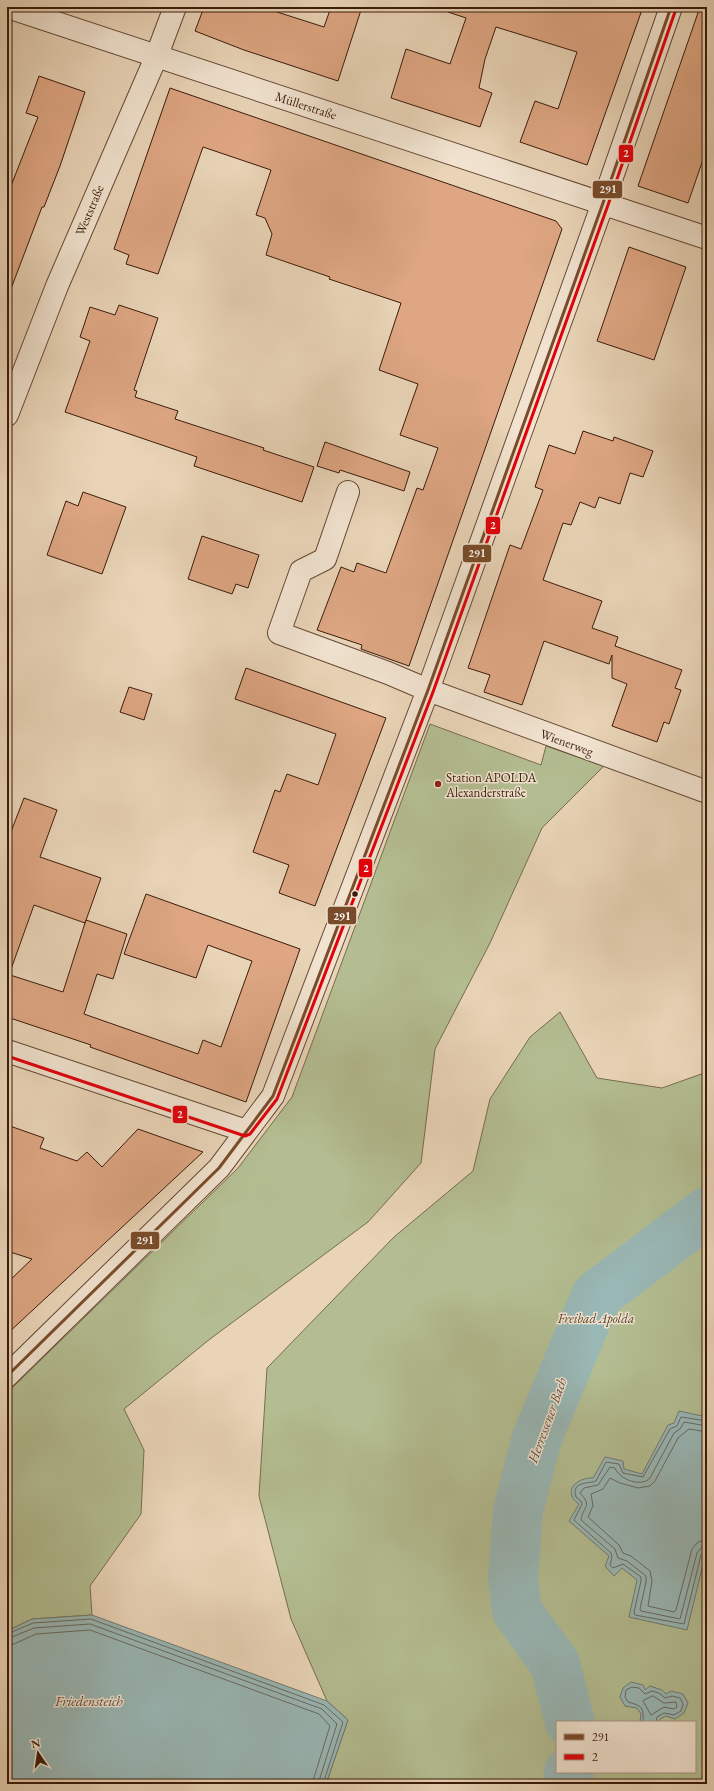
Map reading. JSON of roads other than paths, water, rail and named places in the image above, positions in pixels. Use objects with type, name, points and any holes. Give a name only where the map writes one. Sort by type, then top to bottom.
[{"type":"street","name":"Müllerstraße","points":[[8,7],[707,238]]},
{"type":"street","name":"Weststraße","points":[[7,415],[57,286],[157,55],[175,7]]},
{"type":"street","points":[[7,1376],[219,1168],[273,1096],[428,690],[603,203],[671,7]]},
{"type":"street","name":"Wienerweg","points":[[348,492],[325,559],[301,570],[279,633],[388,673],[428,690],[707,792]]},
{"type":"street","points":[[7,1051],[246,1132]]},
{"type":"water","points":[[679,1411],[707,1417],[707,1548],[687,1630],[629,1617],[637,1580],[622,1568],[614,1576],[605,1566],[609,1556],[569,1521],[579,1504],[571,1495],[573,1486],[587,1478],[593,1478],[605,1457],[623,1461],[624,1469],[642,1474],[668,1425],[674,1423]]},
{"type":"water","name":"Friedensteich","points":[[92,1615],[327,1701],[348,1720],[326,1784],[7,1784],[7,1631],[32,1619]]},
{"type":"water","points":[[631,1682],[643,1685],[645,1690],[650,1686],[662,1690],[666,1694],[671,1691],[683,1694],[688,1703],[684,1713],[675,1719],[666,1716],[660,1719],[659,1721],[640,1721],[641,1714],[637,1708],[625,1706],[620,1697],[623,1688]]},
{"type":"waterway","name":"Herressener Bach","points":[[570,1721],[555,1664],[517,1611],[513,1578],[518,1510],[537,1438],[596,1296],[707,1212]]},
{"type":"waterway","name":"Herressener Bach","points":[[568,1784],[569,1773]]},
{"type":"place","name":"Station APOLDA Alexanderstraße","points":[[438,784]]},
{"type":"park label","name":"Freibad Apolda","points":[[596,1318]]}]
